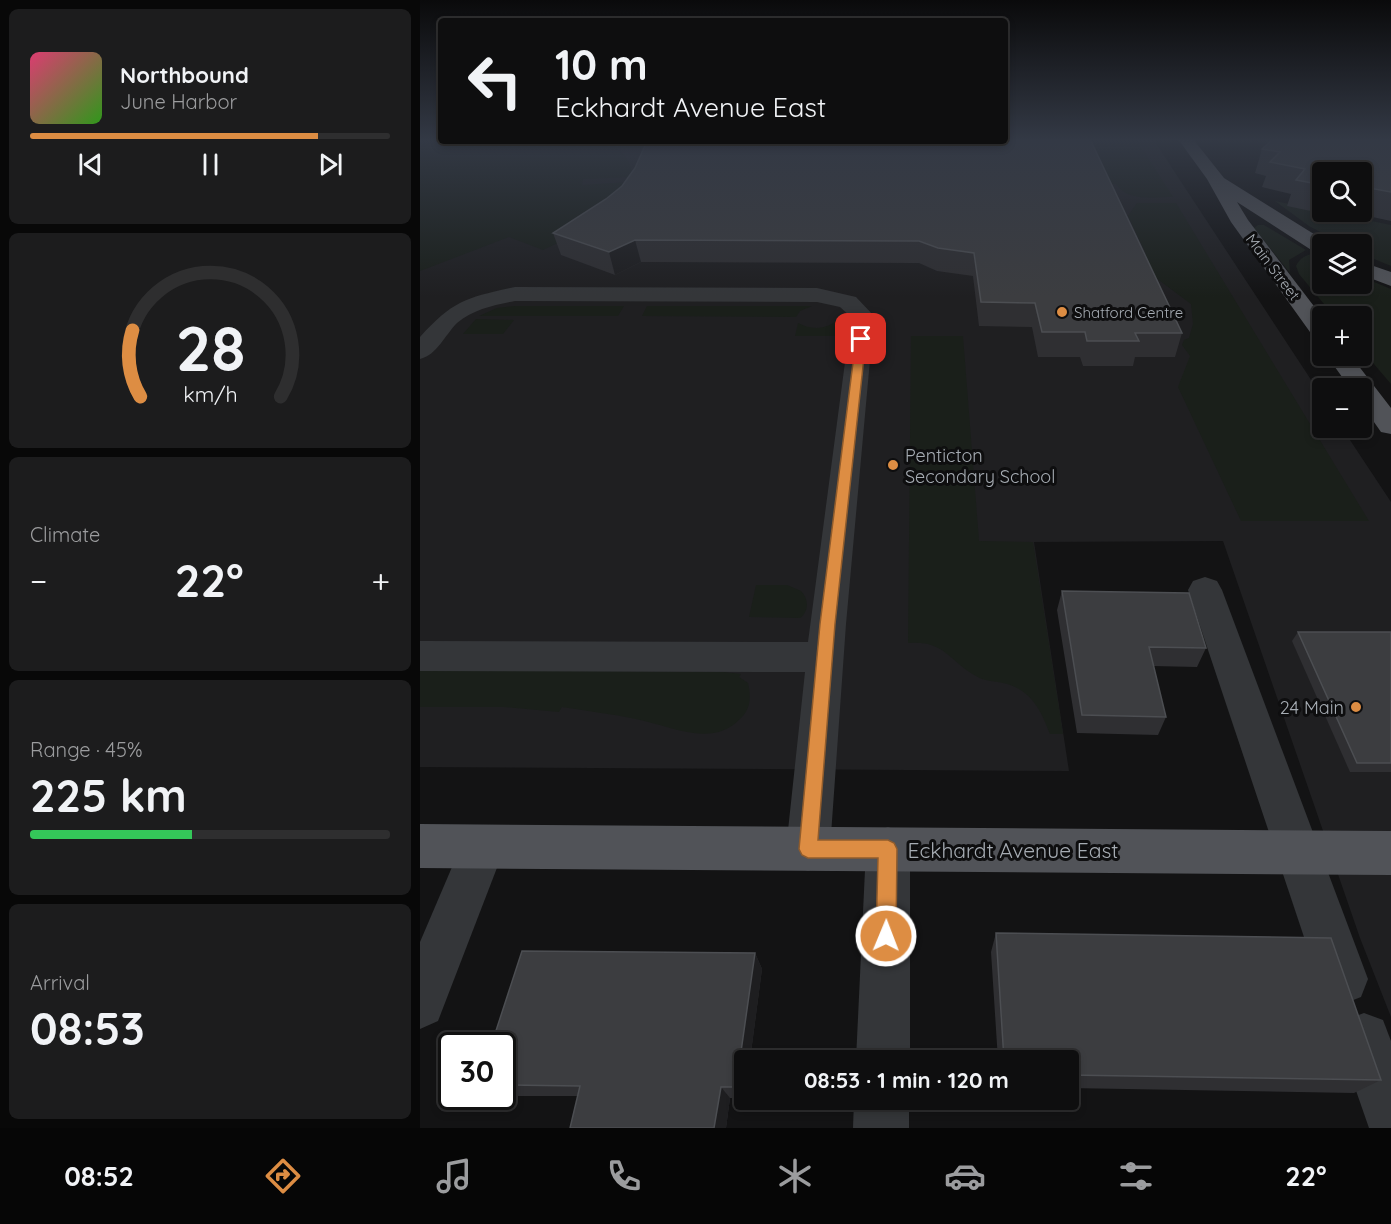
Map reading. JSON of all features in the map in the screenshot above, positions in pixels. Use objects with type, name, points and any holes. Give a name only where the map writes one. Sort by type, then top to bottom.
[{"type":"main road","name":"Main Street","points":[[1223,192],[1240,222],[1312,319]]},
{"type":"main road","points":[[1235,192],[1312,242]]},
{"type":"main road","points":[[1372,272],[1391,280]]},
{"type":"main road","points":[[1346,366],[1391,426]]},
{"type":"main road","name":"Eckhardt Avenue East","points":[[420,846],[1391,853]]},
{"type":"street","points":[[420,352],[450,318],[477,302],[516,294],[817,295],[848,302],[863,316],[825,657],[808,849]]},
{"type":"street","points":[[1205,590],[1391,1113]]},
{"type":"street","points":[[420,656],[825,657]]},
{"type":"street","points":[[420,1003],[483,847]]},
{"type":"street","points":[[883,1050],[888,849]]},
{"type":"street","points":[[881,1128],[882,1110]]},
{"type":"shaded area","name":"Penticton Secondary School","points":[[420,192],[1188,192],[1312,381],[1312,438],[1349,438],[1391,502],[1391,1017],[1360,938],[1223,541],[1034,542],[1069,771],[420,767]]},
{"type":"shaded area","points":[[420,192],[619,192],[564,240],[543,250],[509,237],[420,271]]},
{"type":"shaded area","points":[[1123,192],[1170,192],[1173,197],[1142,197]]},
{"type":"shaded area","points":[[1275,201],[1312,209],[1312,222],[1372,221],[1391,225],[1391,266],[1372,258],[1372,234],[1324,234]]},
{"type":"shaded area","points":[[1137,203],[1176,203],[1312,427],[1312,438],[1319,438],[1369,521],[1241,521],[1178,387],[1190,356],[1182,345],[1184,340],[1189,338],[1193,324],[1191,304],[1148,272],[1140,254],[1146,254],[1128,216]]},
{"type":"shaded area","points":[[1264,225],[1306,250],[1289,260],[1290,273],[1254,228]]},
{"type":"shaded area","points":[[1312,254],[1312,290],[1299,274],[1296,266],[1303,257]]},
{"type":"shaded area","points":[[1372,281],[1391,289],[1391,384],[1372,362],[1372,306],[1326,306],[1316,294],[1372,294]]},
{"type":"shaded area","points":[[624,306],[618,316],[479,316],[497,308]]},
{"type":"shaded area","points":[[647,306],[812,306],[800,311],[796,317],[642,316]]},
{"type":"shaded area","points":[[476,319],[514,320],[503,334],[463,334]]},
{"type":"shaded area","points":[[837,320],[835,336],[795,336],[798,323],[818,328],[828,326]]},
{"type":"shaded area","points":[[911,336],[963,336],[979,541],[1033,542],[1063,734],[1050,734],[1039,709],[1021,690],[979,678],[939,648],[920,643],[908,643]]},
{"type":"shaded area","points":[[756,585],[787,585],[801,591],[807,601],[805,612],[800,618],[749,617]]},
{"type":"shaded area","points":[[420,670],[724,672],[741,674],[739,677],[748,683],[750,693],[747,710],[741,718],[730,727],[705,734],[677,730],[627,717],[562,707],[559,712],[504,707],[420,707]]},
{"type":"building","points":[[615,192],[1115,192],[1182,333],[1135,333],[1139,341],[1087,341],[1085,332],[1042,332],[1035,303],[981,302],[974,253],[938,248],[919,241],[635,240],[609,252],[553,233]]},
{"type":"building","points":[[1062,591],[1189,593],[1206,648],[1149,647],[1166,717],[1082,715]]},
{"type":"building","name":"24 Main","points":[[1298,632],[1391,632],[1391,763],[1357,763]]},
{"type":"building","points":[[996,933],[1331,938],[1381,1080],[1079,1075],[1079,1050],[1003,1050]]},
{"type":"building","points":[[522,951],[755,953],[741,1050],[734,1050],[734,1087],[721,1087],[714,1128],[570,1128],[580,1086],[516,1085],[516,1032],[496,1032]]},
{"type":"place","name":"Shatford Centre","points":[[1062,312]]},
{"type":"place","name":"Penticton Secondary School","points":[[893,465]]},
{"type":"place","name":"24 Main","points":[[1356,707]]},
{"type":"route","points":[[861,339],[828,624],[808,849],[888,849],[886,936]]}]
